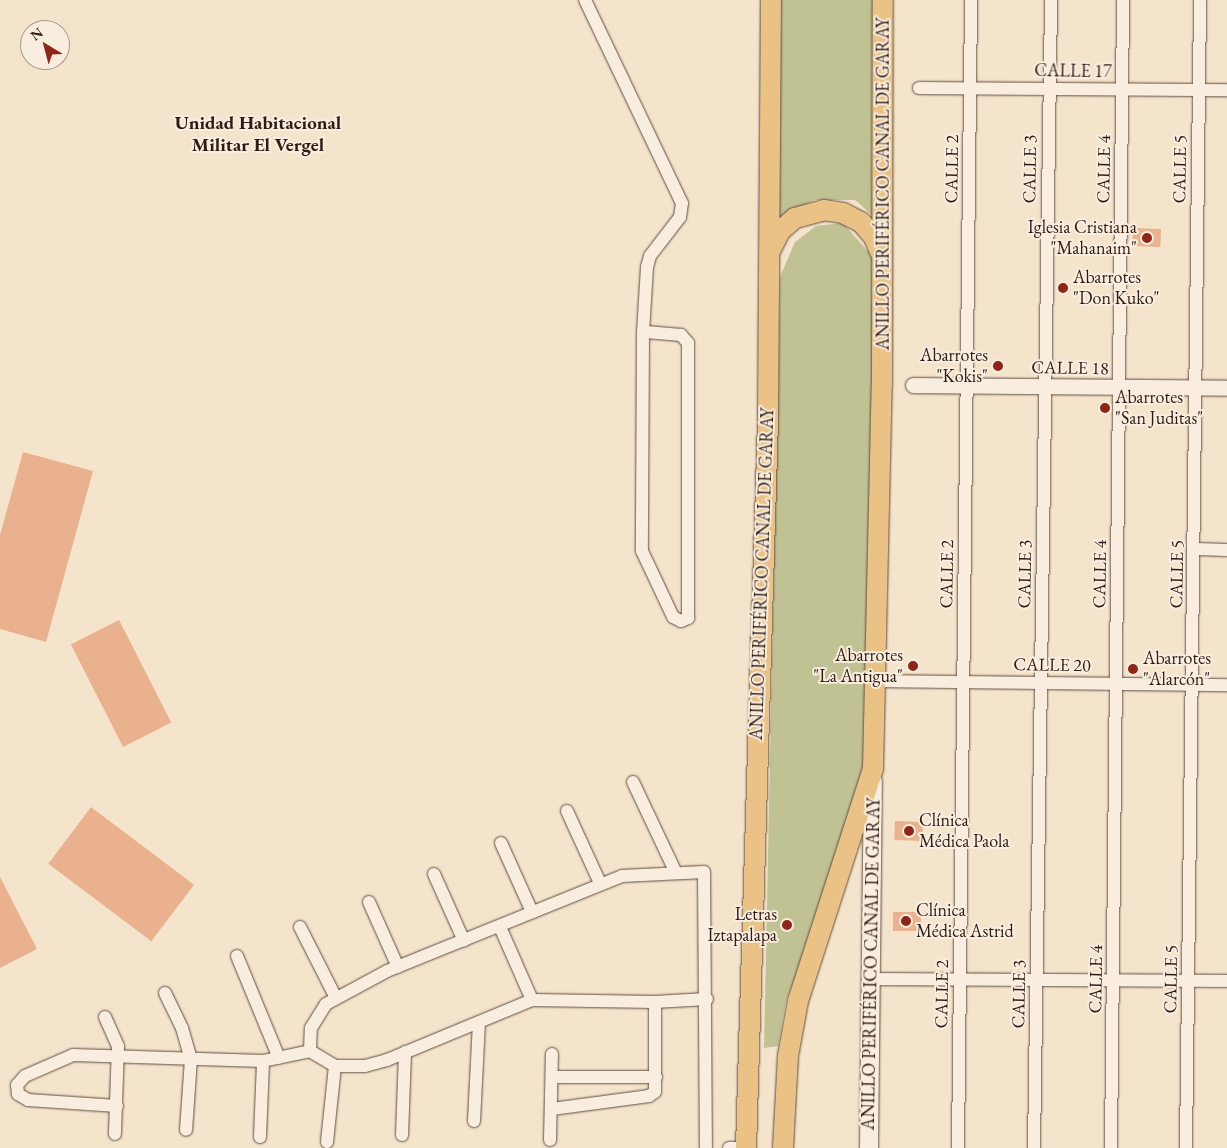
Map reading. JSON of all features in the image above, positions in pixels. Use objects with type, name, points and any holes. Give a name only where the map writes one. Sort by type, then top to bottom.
[{"type":"highway","name":"ANILLO PERIFÉRICO CANAL DE GARAY","points":[[746,1148],[771,249],[770,0]]},
{"type":"highway","name":"ANILLO PERIFÉRICO CANAL DE GARAY","points":[[873,769],[882,266],[883,0]]},
{"type":"highway","points":[[771,249],[780,232],[795,218],[814,211],[833,210],[852,216],[868,229],[878,246],[882,266]]},
{"type":"highway","points":[[783,1148],[788,1056],[798,1001],[873,769]]},
{"type":"main road","name":"ANILLO PERIFÉRICO CANAL DE GARAY","points":[[869,1148],[873,769]]},
{"type":"street","points":[[585,0],[682,203],[680,217],[650,256],[643,332],[642,551],[673,617],[681,621],[688,618],[688,343],[681,335],[643,332]]},
{"type":"street","name":"CALLE 2","points":[[958,1148],[971,0]]},
{"type":"street","name":"CALLE 3","points":[[1034,1148],[1051,0]]},
{"type":"street","name":"CALLE 4","points":[[1111,1148],[1123,0]]},
{"type":"street","name":"CALLE 5","points":[[1186,1148],[1192,684],[1196,549],[1195,388],[1200,0]]},
{"type":"street","name":"CALLE 17","points":[[919,88],[1227,90]]},
{"type":"street","name":"CALLE 18","points":[[913,385],[1227,388]]},
{"type":"street","points":[[1196,549],[1227,550]]},
{"type":"street","name":"CALLE 20","points":[[876,681],[1227,685]]},
{"type":"street","points":[[633,782],[675,871]]},
{"type":"street","points":[[567,811],[600,883]]},
{"type":"street","points":[[501,843],[532,912]]},
{"type":"street","points":[[310,1051],[311,1028],[317,1014],[335,996],[398,967],[500,927],[600,883],[622,876],[675,871],[704,872],[707,999],[706,1148]]},
{"type":"street","points":[[434,874],[464,941]]},
{"type":"street","points":[[369,902],[398,967]]},
{"type":"street","points":[[300,927],[335,996]]},
{"type":"street","points":[[500,927],[532,1000]]},
{"type":"street","points":[[236,956],[279,1058]]},
{"type":"street","points":[[872,979],[1227,981]]},
{"type":"street","points":[[164,993],[182,1028],[192,1059],[186,1130]]},
{"type":"street","points":[[117,1106],[28,1100],[18,1094],[17,1085],[25,1076],[73,1055],[263,1061],[310,1051],[334,1066],[365,1066],[405,1052],[532,1000],[655,1002],[707,999]]},
{"type":"street","points":[[552,1109],[649,1096],[656,1092],[655,1002]]},
{"type":"street","points":[[105,1017],[115,1036],[117,1057],[116,1134]]},
{"type":"street","points":[[474,1121],[479,1022]]},
{"type":"street","points":[[402,1135],[405,1052]]},
{"type":"street","points":[[550,1140],[552,1054]]},
{"type":"street","points":[[260,1136],[263,1061]]},
{"type":"street","points":[[327,1142],[334,1066]]},
{"type":"street","points":[[552,1077],[656,1077]]},
{"type":"street","points":[[729,1148],[746,1148]]},
{"type":"green space","points":[[779,0],[880,0],[881,223],[855,200],[814,200],[788,215],[779,231]]},
{"type":"green space","points":[[843,223],[878,263],[878,775],[786,1000],[778,1046],[764,1048],[780,277],[795,242],[816,226]]},
{"type":"building","name":"Iglesia Cristiana \"Mahanaim\"","points":[[1133,228],[1161,229],[1160,247],[1132,246]]},
{"type":"building","points":[[23,452],[93,471],[46,642],[0,629],[0,535]]},
{"type":"building","points":[[119,620],[171,722],[123,747],[71,645]]},
{"type":"building","points":[[91,807],[194,885],[151,941],[48,864]]},
{"type":"building","name":"Clínica Médica Paola","points":[[895,821],[923,822],[922,841],[894,840]]},
{"type":"building","points":[[0,877],[37,949],[0,968]]},
{"type":"building","name":"Clínica Médica Astrid","points":[[893,912],[921,912],[921,931],[893,931]]},
{"type":"place","name":"Iglesia Cristiana \"Mahanaim\"","points":[[1147,238]]},
{"type":"place","name":"Abarrotes \"Don Kuko\"","points":[[1063,288]]},
{"type":"place","name":"Abarrotes \"Kokis\"","points":[[998,366]]},
{"type":"place","name":"Abarrotes \"San Juditas\"","points":[[1105,408]]},
{"type":"place","name":"Abarrotes \"La Antigua\"","points":[[913,666]]},
{"type":"place","name":"Abarrotes \"Alarcón\"","points":[[1133,669]]},
{"type":"place","name":"Clínica Médica Paola","points":[[909,831]]},
{"type":"place","name":"Clínica Médica Astrid","points":[[906,921]]},
{"type":"place","name":"Letras Iztapalapa","points":[[787,925]]},
{"type":"district","name":"Unidad Habitacional Militar El Vergel","points":[[258,134]]}]
